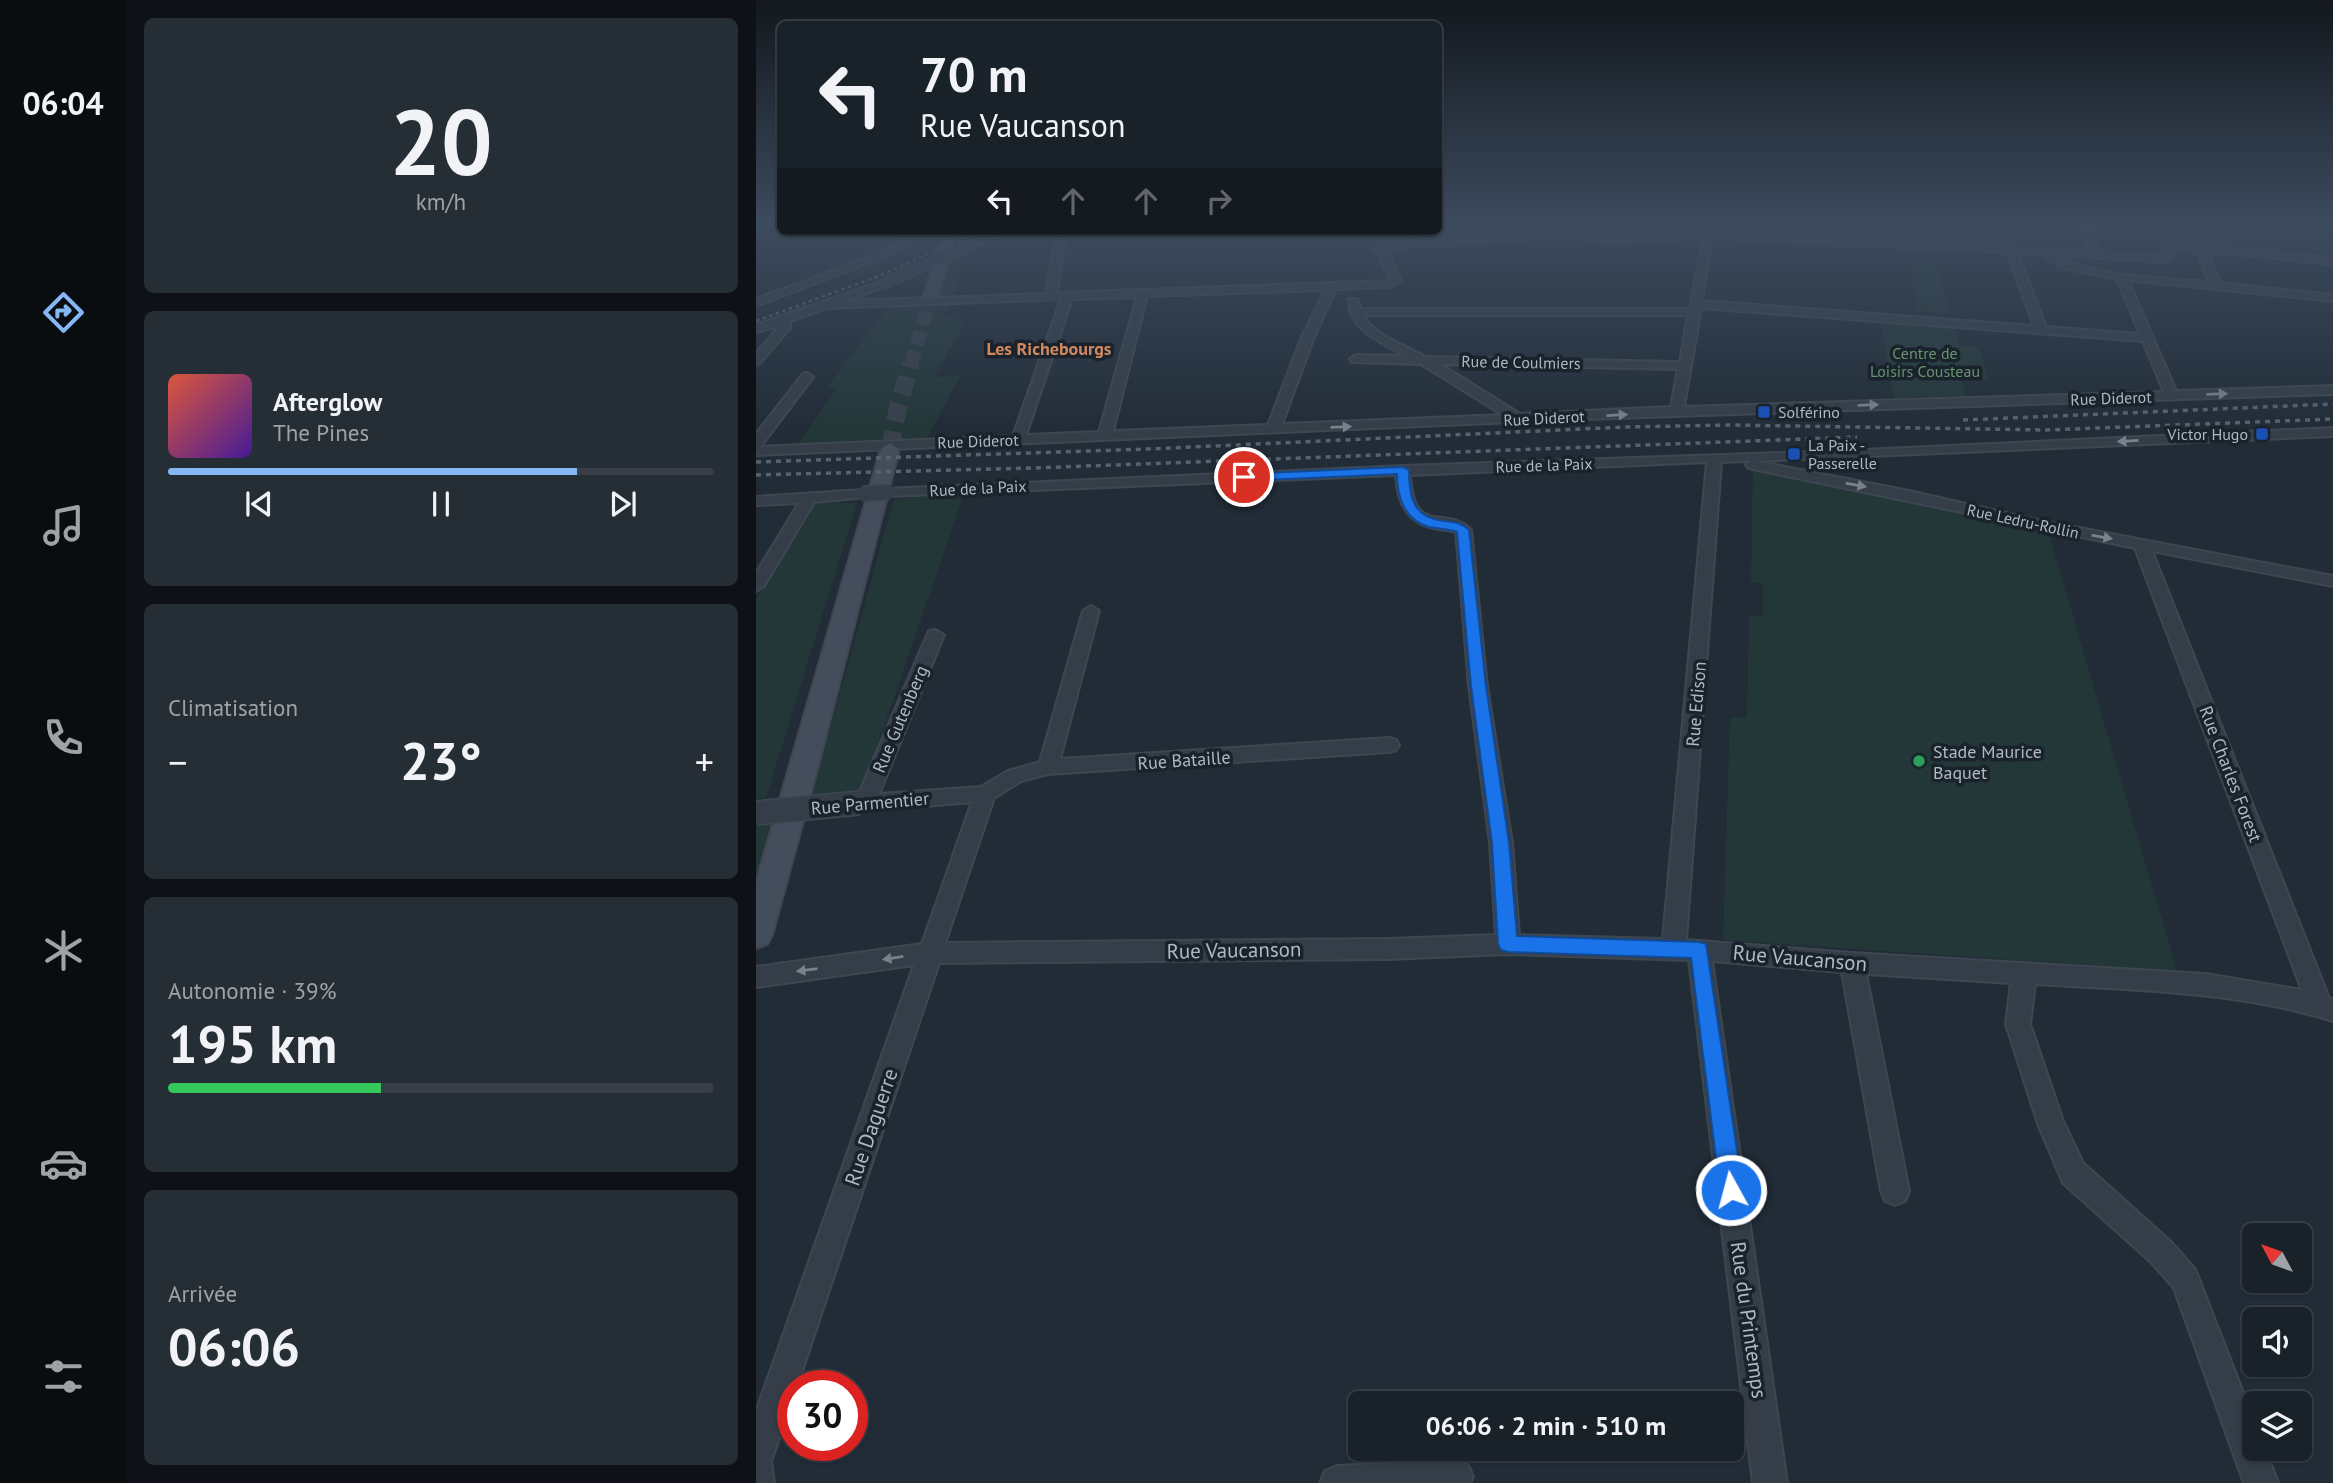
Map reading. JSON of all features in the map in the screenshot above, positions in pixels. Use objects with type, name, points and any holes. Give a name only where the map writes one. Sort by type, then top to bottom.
[{"type":"main road","points":[[931,296],[932,291]]},
{"type":"main road","points":[[756,935],[805,766],[890,449]]},
{"type":"street","points":[[756,303],[787,291]]},
{"type":"street","points":[[756,329],[864,291]]},
{"type":"street","points":[[1051,296],[1052,291]]},
{"type":"street","points":[[827,305],[1199,291]]},
{"type":"street","points":[[1273,430],[1308,337],[1330,291]]},
{"type":"street","points":[[1349,291],[1362,324],[1380,338],[1424,360],[1520,420]]},
{"type":"street","points":[[1677,411],[1698,291]]},
{"type":"street","points":[[2027,291],[2041,330]]},
{"type":"street","points":[[2127,291],[2172,396]]},
{"type":"street","points":[[2267,291],[2333,298]]},
{"type":"street","points":[[1105,436],[1143,293]]},
{"type":"street","points":[[1018,440],[1068,296]]},
{"type":"street","points":[[1356,312],[1695,308],[2146,338]]},
{"type":"street","points":[[756,360],[786,326],[784,320]]},
{"type":"street","name":"Rue de Coulmiers","points":[[1356,359],[1686,366]]},
{"type":"street","points":[[756,443],[807,377]]},
{"type":"street","name":"Rue Diderot","points":[[756,451],[1520,420],[1677,411],[2333,390]]},
{"type":"street","points":[[1752,461],[2333,432]]},
{"type":"street","name":"Rue Ledru-Rollin","points":[[1714,458],[1752,461],[2032,524],[2333,580]]},
{"type":"street","name":"Rue de la Paix","points":[[756,501],[889,492],[1714,458]]},
{"type":"street","name":"Rue Edison","points":[[1687,950],[1714,458]]},
{"type":"street","points":[[1403,470],[1403,494],[1412,511],[1430,523],[1463,530],[1478,686],[1501,843],[1508,944]]},
{"type":"street","points":[[756,586],[810,498]]},
{"type":"street","name":"Rue Charles Forest","points":[[2141,544],[2327,1007]]},
{"type":"street","points":[[1048,767],[1091,611]]},
{"type":"street","name":"Rue Gutenberg","points":[[862,803],[935,635]]},
{"type":"street","name":"Rue Bataille","points":[[985,794],[1015,776],[1048,767],[1389,745]]},
{"type":"street","name":"Rue Parmentier","points":[[756,813],[985,794]]},
{"type":"street","name":"Rue Daguerre","points":[[756,1461],[890,1072],[928,953],[985,794]]},
{"type":"street","name":"Rue Vaucanson","points":[[756,976],[928,953],[1388,949],[1508,944],[1687,950],[1853,963],[2206,984],[2327,1007]]},
{"type":"street","name":"Rue du Printemps","points":[[1687,950],[1770,1483]]},
{"type":"street","points":[[1853,963],[1895,1191]]},
{"type":"street","points":[[2024,974],[2018,1024],[2051,1124],[2073,1173],[2161,1252],[2185,1279],[2261,1483]]},
{"type":"street","points":[[756,1461],[757,1483]]},
{"type":"street","points":[[1338,1483],[1456,1477]]},
{"type":"green space","points":[[941,291],[956,291],[955,294],[940,296]]},
{"type":"green space","points":[[1914,291],[1944,291],[1949,314],[1917,311]]},
{"type":"green space","points":[[951,303],[945,315],[965,321],[935,377],[960,376],[927,439],[797,445],[838,387],[826,388],[889,306]]},
{"type":"green space","name":"Centre de Loisirs Cousteau","points":[[1880,320],[1915,323],[1917,327],[1954,326],[1960,345],[1978,346],[1989,380],[1961,378],[1966,396],[1894,398]]},
{"type":"green space","points":[[1753,470],[1914,500],[2048,531],[2177,971],[1723,940],[1730,717],[1747,718],[1749,615],[1763,616],[1763,584],[1751,582]]},
{"type":"green space","points":[[964,494],[861,793],[811,797],[894,499]]},
{"type":"green space","points":[[814,503],[857,503],[766,798],[756,799],[756,600]]},
{"type":"green space","points":[[775,823],[756,885],[756,825]]},
{"type":"tunnel","points":[[911,365],[931,296]]},
{"type":"tunnel","points":[[890,449],[898,407],[911,363]]},
{"type":"railway","points":[[756,321],[837,291]]},
{"type":"railway","points":[[1963,420],[2333,404]]},
{"type":"railway","points":[[756,462],[1148,449],[1625,427],[1729,425],[2046,430],[2333,419]]},
{"type":"railway","points":[[756,475],[1034,468],[1857,437]]},
{"type":"place","name":"Solférino","points":[[1764,412]]},
{"type":"place","name":"Victor Hugo","points":[[2262,434]]},
{"type":"place","name":"La Paix - Passerelle","points":[[1794,454]]},
{"type":"place","name":"Stade Maurice Baquet","points":[[1919,761]]},
{"type":"district","name":"Les Richebourgs","points":[[1049,348]]},
{"type":"route","points":[[1244,477],[1403,470],[1403,494],[1412,511],[1430,523],[1463,530],[1478,686],[1501,843],[1508,944],[1699,950],[1731,1190]]}]
